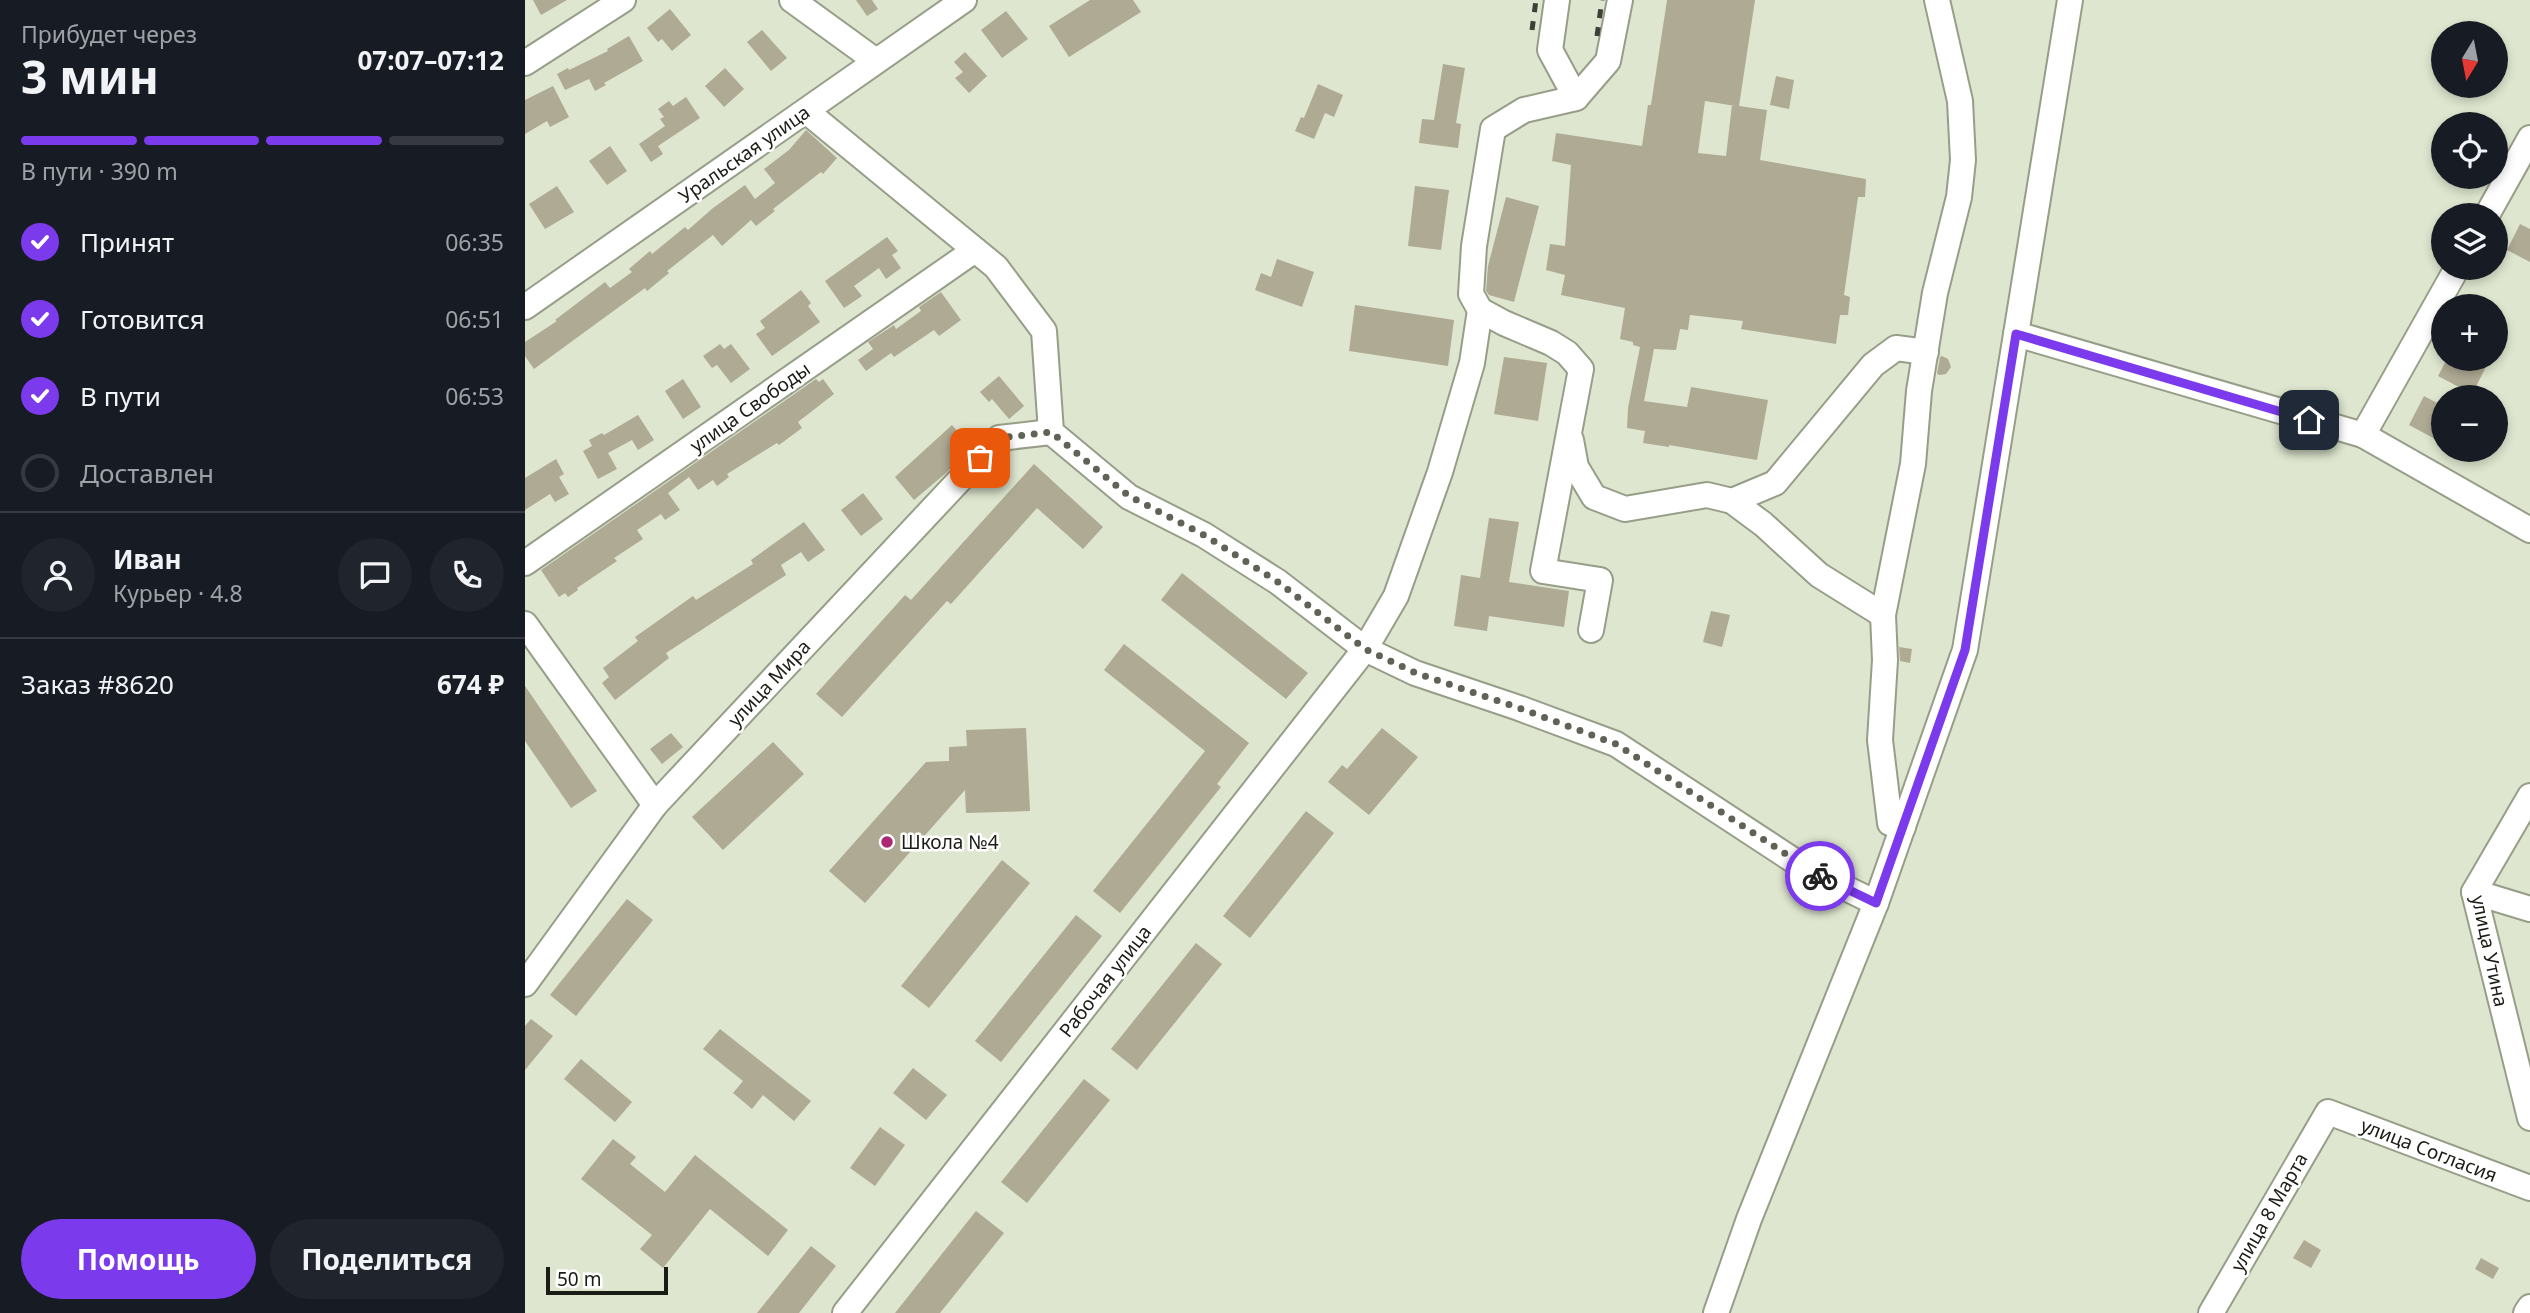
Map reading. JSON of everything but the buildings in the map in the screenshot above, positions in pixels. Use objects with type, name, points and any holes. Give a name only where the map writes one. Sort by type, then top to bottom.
[{"type":"street","points":[[525,63],[623,0]]},
{"type":"street","points":[[792,0],[876,61]]},
{"type":"street","name":"Уральская улица","points":[[525,307],[964,0]]},
{"type":"street","points":[[1556,0],[1550,50],[1576,98]]},
{"type":"street","points":[[1591,630],[1600,580],[1543,571],[1581,369],[1567,353],[1551,343],[1480,310],[1471,295],[1473,258],[1493,129],[1524,110],[1576,98],[1608,61],[1620,0]]},
{"type":"street","points":[[1903,827],[1890,823],[1880,740],[1885,660],[1883,615],[1913,464],[1919,391],[1935,293],[1959,197],[1963,160],[1960,101],[1937,0]]},
{"type":"street","points":[[1716,1313],[1749,1219],[1876,903],[1965,650],[2070,0]]},
{"type":"street","points":[[806,111],[996,267],[1044,331],[1051,432],[1129,496],[1204,535],[1278,582],[1365,649],[1416,673],[1616,744],[1805,869],[1876,903]]},
{"type":"street","points":[[2494,203],[2530,138]]},
{"type":"street","name":"улица Свободы","points":[[525,564],[975,250]]},
{"type":"street","points":[[2363,435],[2450,280]]},
{"type":"street","name":"Рабочая улица","points":[[845,1313],[1365,649],[1397,596],[1440,472],[1472,363],[1480,310]]},
{"type":"street","points":[[2016,334],[2363,435],[2530,530]]},
{"type":"street","points":[[1732,501],[1775,483],[1873,365],[1896,348],[1926,352]]},
{"type":"street","points":[[1570,428],[1576,467],[1594,498],[1625,509],[1707,495],[1732,501],[1763,524],[1819,575],[1883,615]]},
{"type":"street","name":"улица Мира","points":[[525,984],[656,805],[999,438],[1051,432]]},
{"type":"street","points":[[525,624],[656,805]]},
{"type":"street","name":"улица Утина","points":[[2530,796],[2473,892],[2530,1118]]},
{"type":"street","points":[[2473,892],[2530,909]]},
{"type":"street","name":"улица Согласия","points":[[2327,1112],[2530,1188]]},
{"type":"street","name":"улица 8 Марта","points":[[2211,1313],[2327,1112]]},
{"type":"street","points":[[2526,1313],[2530,1307]]},
{"type":"railway","points":[[1532,30],[1536,0]]},
{"type":"railway","points":[[1597,36],[1602,0]]},
{"type":"way so far","points":[[980,458],[999,438],[1051,432],[1129,496],[1204,535],[1278,582],[1365,649],[1416,673],[1616,744],[1805,869],[1820,876]]},
{"type":"place","name":"Школа №4","points":[[887,842]]},
{"type":"route","points":[[1820,876],[1876,903],[1965,650],[2016,334],[2309,420]]}]
